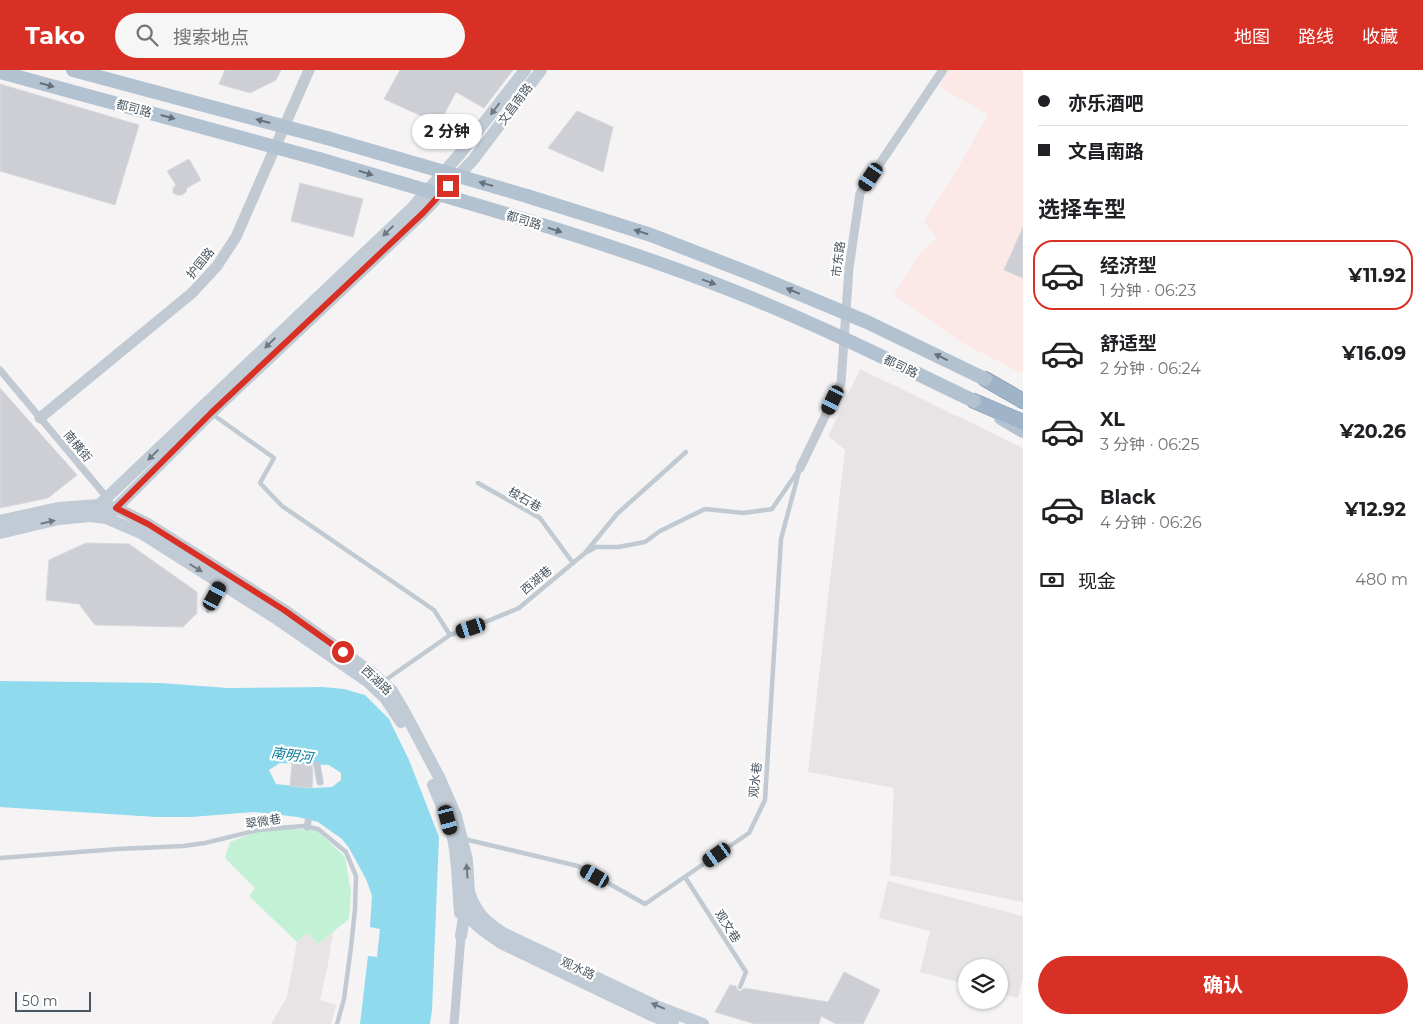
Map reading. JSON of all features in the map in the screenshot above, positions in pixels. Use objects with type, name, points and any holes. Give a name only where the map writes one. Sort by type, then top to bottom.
[{"type":"highway","points":[[985,378],[1023,401]]},
{"type":"highway","points":[[974,402],[1023,422]]},
{"type":"main road","name":"都司路","points":[[73,70],[327,138],[526,196],[651,235],[867,322],[985,378],[1023,393]]},
{"type":"main road","name":"文昌南路","points":[[103,502],[412,208],[459,155],[524,70]]},
{"type":"main road","name":"文昌南路","points":[[106,518],[211,413],[429,206],[473,160],[541,70]]},
{"type":"main road","name":"都司路","points":[[0,72],[319,159],[520,218],[638,256],[734,291],[856,344],[974,402],[1023,431]]},
{"type":"main road","name":"西湖路","points":[[0,521],[58,508],[103,502],[148,524],[284,610],[372,672],[385,698],[398,716],[431,781],[448,820],[464,892]]},
{"type":"main road","name":"西湖路","points":[[0,533],[59,519],[90,516],[106,518],[141,533],[277,619],[367,681],[392,691],[438,777],[456,816],[467,860],[461,936]]},
{"type":"main road","name":"观水路","points":[[464,892],[465,911],[480,929],[501,943],[673,1024]]},
{"type":"main road","name":"观水路","points":[[464,892],[487,922],[503,933],[656,1006],[704,1024]]},
{"type":"main road","name":"西湖路","points":[[461,936],[465,911]]},
{"type":"street","name":"护国路","points":[[40,418],[192,293],[217,266],[236,237],[309,70]]},
{"type":"street","name":"市东路","points":[[800,468],[841,383],[848,268],[860,192],[943,70]]},
{"type":"street","name":"南横街","points":[[0,370],[40,418],[103,502]]},
{"type":"street","points":[[116,508],[141,533]]},
{"type":"street","points":[[317,765],[320,782]]},
{"type":"street","name":"西湖路","points":[[454,1024],[461,936]]},
{"type":"lane","points":[[211,413],[274,458],[260,483],[282,506],[434,610],[450,635]]},
{"type":"lane","name":"西湖巷","points":[[378,685],[450,635],[519,608],[585,553],[617,514],[686,452]]},
{"type":"lane","points":[[585,553],[596,547],[618,547],[646,542],[660,531],[705,509],[744,513],[772,509],[800,468]]},
{"type":"lane","name":"观水巷","points":[[462,839],[578,866],[645,904],[749,834],[765,800],[781,539],[800,468]]},
{"type":"lane","name":"梭石巷","points":[[478,483],[540,518],[573,563]]},
{"type":"lane","points":[[208,611],[221,584]]},
{"type":"lane","name":"翠微巷","points":[[0,858],[118,848],[205,844],[258,830],[308,824],[346,852],[356,876],[351,947],[344,999],[337,1024]]},
{"type":"lane","name":"观文巷","points":[[685,877],[746,972],[740,987]]},
{"type":"shaded area","points":[[948,70],[1023,70],[1023,374],[961,342],[894,295],[918,256],[937,238],[924,222],[961,163],[988,114],[939,87]]},
{"type":"shaded area","points":[[860,369],[1023,448],[1023,902],[890,875],[894,788],[808,772],[845,450],[828,436]]},
{"type":"shaded area","points":[[888,881],[1023,916],[1023,977],[1018,998],[1008,995],[1008,959],[958,959],[958,982],[920,972],[930,931],[879,918]]},
{"type":"shaded area","points":[[333,932],[320,1000],[336,1005],[331,1024],[271,1024],[287,997],[297,942],[307,933],[318,944]]},
{"type":"green space","points":[[289,828],[317,831],[345,857],[351,893],[349,919],[318,944],[307,933],[297,942],[249,896],[255,888],[225,858],[230,842],[256,832]]},
{"type":"water","name":"南明河","points":[[0,681],[160,683],[228,688],[323,687],[344,689],[365,695],[389,719],[409,760],[439,837],[430,1024],[360,1024],[368,956],[377,957],[380,929],[370,927],[372,896],[366,879],[349,848],[342,839],[318,822],[298,817],[254,812],[191,817],[156,817],[0,807]],"holes":[[[280,763],[329,765],[341,773],[341,780],[332,787],[312,788],[276,784],[269,770]]]},
{"type":"building","points":[[225,70],[281,70],[276,80],[250,93],[219,84]]},
{"type":"building","points":[[400,70],[513,70],[484,108],[456,92],[439,124],[384,99]]},
{"type":"building","points":[[0,84],[139,125],[115,205],[0,171]]},
{"type":"building","points":[[577,111],[613,127],[603,172],[548,148]]},
{"type":"building","points":[[189,159],[201,180],[187,188],[186,192],[182,195],[177,195],[173,193],[173,188],[176,185],[167,171]]},
{"type":"building","points":[[300,183],[363,199],[353,237],[291,221]]},
{"type":"building","points":[[1023,227],[1023,278],[1004,270]]},
{"type":"building","points":[[0,388],[77,475],[48,498],[0,508]]},
{"type":"building","points":[[86,543],[129,544],[197,592],[197,613],[183,627],[95,625],[79,604],[46,600],[49,560]]},
{"type":"building","points":[[292,763],[312,765],[312,788],[290,786]]},
{"type":"building","points":[[844,972],[880,990],[863,1024],[836,1024],[821,1016],[819,1024],[755,1024],[715,1012],[730,985],[736,986],[739,991],[744,988],[828,1002]]},
{"type":"route","points":[[343,652],[284,610],[148,524],[116,508],[211,413],[423,213],[448,186]]}]
